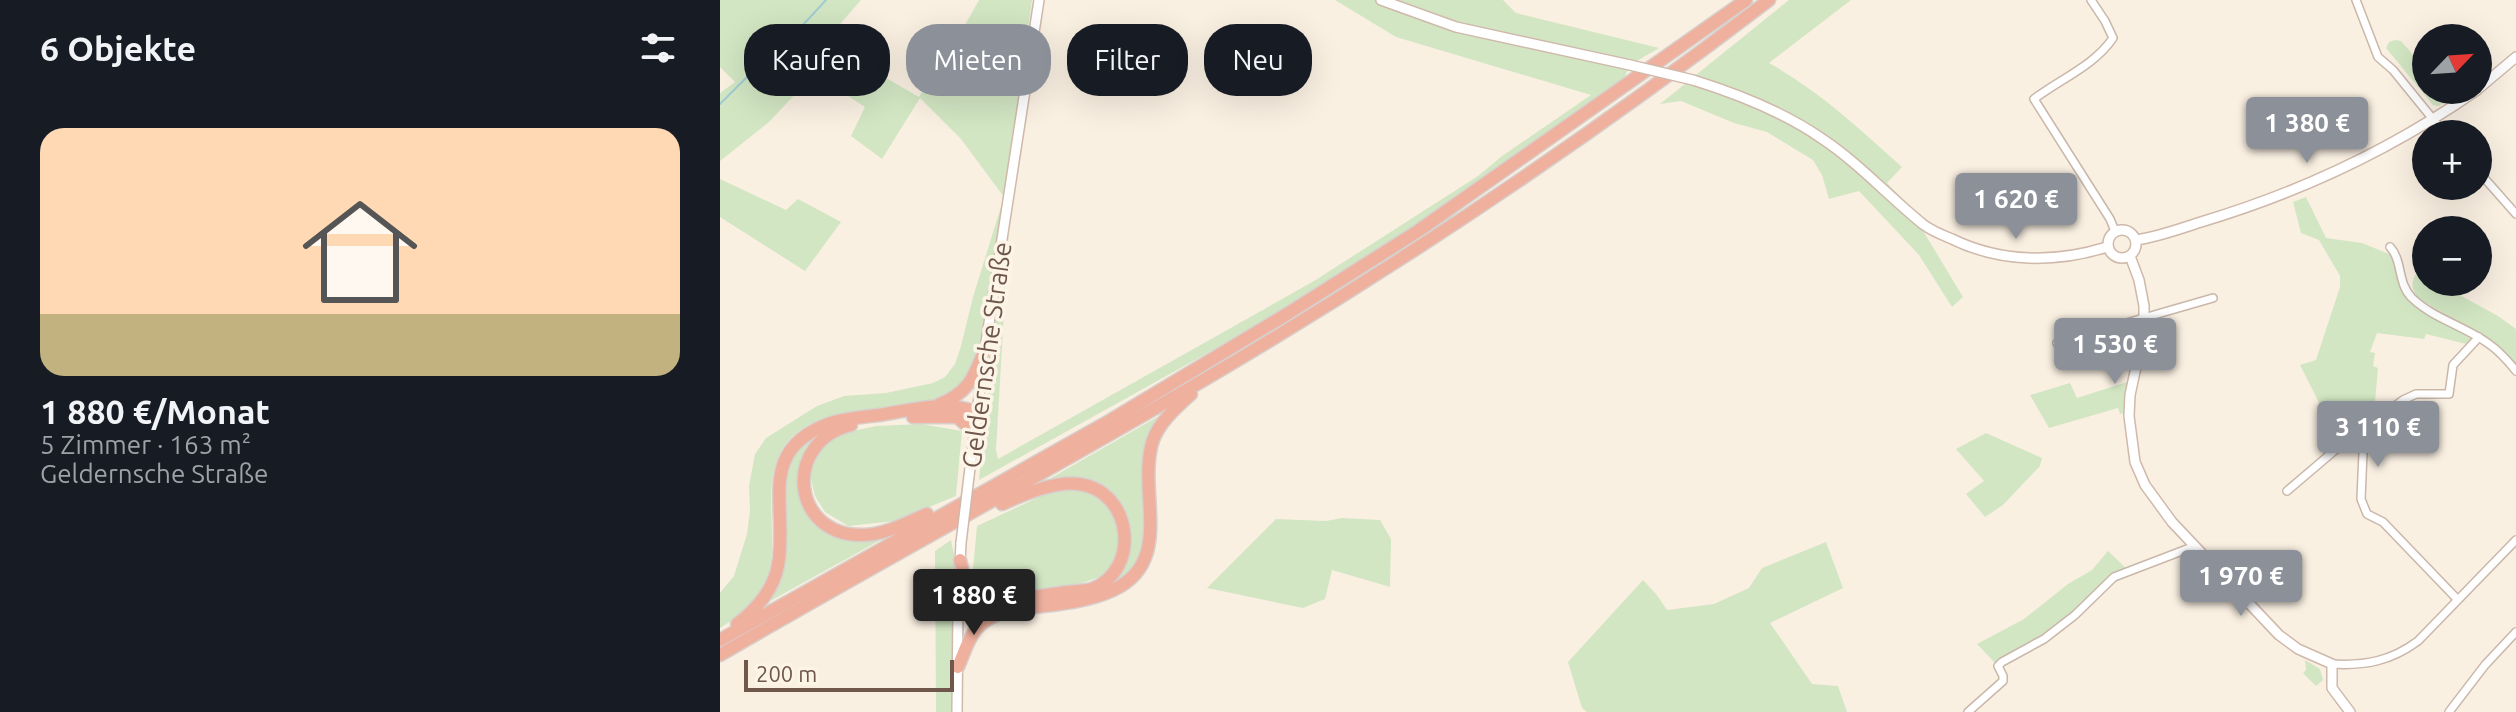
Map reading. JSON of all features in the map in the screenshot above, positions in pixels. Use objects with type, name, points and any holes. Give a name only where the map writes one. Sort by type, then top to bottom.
[{"type":"highway","points":[[720,639],[1111,420],[1287,314],[1418,231],[1746,0]]},
{"type":"highway","points":[[720,655],[1210,377],[1406,255],[1638,97],[1769,0]]},
{"type":"highway","points":[[935,406],[963,391],[972,380],[985,349]]},
{"type":"highway","points":[[958,606],[968,611],[1091,597],[1114,590],[1133,576],[1149,548],[1148,483],[1153,441],[1166,418],[1210,377]]},
{"type":"highway","points":[[720,639],[755,607],[774,578],[780,550],[778,483],[782,466],[797,442],[810,432],[833,422],[935,406],[976,412]]},
{"type":"highway","points":[[953,507],[938,509],[879,533],[847,534],[820,520],[810,508],[803,478],[806,462],[821,440],[846,426],[905,417],[967,417],[976,412]]},
{"type":"highway","points":[[957,417],[974,432]]},
{"type":"highway","points":[[958,606],[977,601],[1020,599],[1091,589],[1115,569],[1126,542],[1125,527],[1113,503],[1104,494],[1078,484],[1044,488],[997,507],[972,513]]},
{"type":"highway","points":[[960,560],[967,590],[977,601]]},
{"type":"highway","points":[[958,667],[971,634],[978,625],[1017,607]]},
{"type":"street","name":"Geldernsche Straße","points":[[957,712],[961,543],[976,412],[1039,0]]},
{"type":"street","points":[[1381,0],[1456,27],[1693,80],[1743,96],[1823,138],[1927,228],[1980,251],[2039,259],[2107,247]]},
{"type":"street","points":[[2091,0],[2113,38],[2097,58],[2057,81],[2034,99],[2115,231]]},
{"type":"street","points":[[2356,0],[2378,57],[2393,70],[2432,119]]},
{"type":"street","points":[[2492,78],[2516,57]]},
{"type":"street","points":[[2136,240],[2273,198],[2346,166],[2456,104]]},
{"type":"street","points":[[2492,187],[2516,214]]},
{"type":"street","points":[[2127,230],[2136,240],[2136,249],[2130,256],[2119,258],[2107,247],[2108,238],[2115,231],[2127,230]]},
{"type":"street","points":[[2390,247],[2396,255],[2401,280],[2412,298],[2429,311],[2490,344],[2516,371]]},
{"type":"street","points":[[2130,256],[2142,291],[2144,330],[2130,395],[2129,416],[2133,451],[2145,485],[2172,522],[2279,635],[2298,649],[2332,664],[2372,663],[2402,652],[2418,641],[2516,540]]},
{"type":"street","points":[[2057,343],[2213,298]]},
{"type":"street","points":[[2287,491],[2403,400],[2416,394],[2449,394],[2453,365],[2479,337]]},
{"type":"street","points":[[2364,429],[2361,499],[2367,514],[2383,522],[2458,600]]},
{"type":"street","points":[[1968,712],[2003,681],[1998,666],[2002,662],[2044,639],[2075,615],[2114,577],[2195,546]]},
{"type":"street","points":[[2449,712],[2485,665],[2516,632]]},
{"type":"street","points":[[2332,664],[2332,688],[2350,712]]},
{"type":"green space","points":[[720,0],[861,0],[840,24],[744,24],[744,96],[793,96],[769,122],[720,161],[720,93],[735,82],[720,67]]},
{"type":"green space","points":[[979,0],[1032,0],[1029,24],[965,24]]},
{"type":"green space","points":[[1335,0],[1503,0],[1516,13],[1659,48],[1630,65],[1619,89],[1515,165],[1285,310],[979,480],[991,363],[976,356],[962,383],[945,398],[835,415],[807,426],[795,434],[781,452],[774,472],[771,561],[766,583],[751,606],[720,628],[720,593],[734,576],[747,534],[749,486],[755,454],[766,438],[817,406],[844,396],[886,393],[933,383],[945,377],[955,364],[961,346],[1004,197],[961,139],[920,98],[882,159],[851,136],[865,107],[848,96],[890,96],[890,80],[906,89],[906,96],[1019,96],[996,450],[998,459],[1314,281],[1478,176],[1591,95],[1396,37]]},
{"type":"green space","points":[[1789,0],[1851,0],[1769,63],[1822,98],[1902,167],[1887,183],[1905,201],[1963,297],[1952,307],[1919,255],[1859,191],[1829,199],[1822,175],[1813,160],[1767,132],[1734,123],[1681,101],[1660,104]]},
{"type":"green space","points":[[2401,41],[2412,54],[2412,80],[2386,48],[2389,42]]},
{"type":"green space","points":[[720,179],[786,210],[798,199],[841,222],[805,271],[720,217]]},
{"type":"green space","points":[[2306,197],[2326,238],[2362,243],[2394,256],[2399,280],[2410,300],[2472,338],[2466,344],[2426,334],[2424,339],[2377,333],[2370,352],[2375,353],[2373,366],[2378,368],[2374,413],[2338,440],[2300,365],[2316,360],[2340,287],[2340,276],[2319,240],[2301,233],[2293,202]]},
{"type":"green space","points":[[2416,296],[2462,296],[2498,316],[2516,329],[2516,364],[2493,342]]},
{"type":"green space","points":[[2127,382],[2124,413],[2120,414],[2118,408],[2049,428],[2030,395],[2070,383],[2077,398]]},
{"type":"green space","points":[[1166,412],[1159,420],[1145,548],[1129,573],[1105,589],[1123,568],[1130,553],[1131,528],[1122,505],[1105,487],[1094,481],[1072,478],[1044,482]]},
{"type":"green space","points":[[921,424],[962,431],[956,496],[895,521],[848,526],[825,512],[815,496],[810,474],[820,451],[839,434],[876,426]]},
{"type":"green space","points":[[825,432],[801,469],[800,492],[809,514],[826,530],[848,538],[904,527],[763,605],[777,584],[785,466],[800,443]]},
{"type":"green space","points":[[1986,433],[2042,458],[2040,466],[2003,505],[1985,517],[1966,494],[1984,481],[1956,449]]},
{"type":"green space","points":[[1052,491],[1084,491],[1103,501],[1111,510],[1120,543],[1113,565],[1094,579],[1080,583],[1047,589],[984,593],[972,580],[977,526]]},
{"type":"green space","points":[[1342,518],[1380,520],[1391,539],[1390,587],[1332,570],[1325,599],[1303,608],[1207,588],[1276,519],[1326,521]]},
{"type":"green space","points":[[951,540],[955,560],[955,712],[936,712],[935,551]]},
{"type":"green space","points":[[1826,542],[1843,588],[1770,623],[1812,684],[1838,686],[1847,712],[1587,712],[1582,708],[1568,662],[1643,580],[1667,610],[1714,604],[1749,588],[1762,568]]},
{"type":"green space","points":[[2108,551],[2126,568],[2102,585],[2052,631],[1996,664],[1977,644],[2024,619],[2068,584],[2092,570]]},
{"type":"green space","points":[[2305,660],[2320,669],[2323,680],[2316,686],[2303,673],[2306,670]]},
{"type":"waterway","points":[[720,104],[774,50],[789,40],[826,0]]}]
